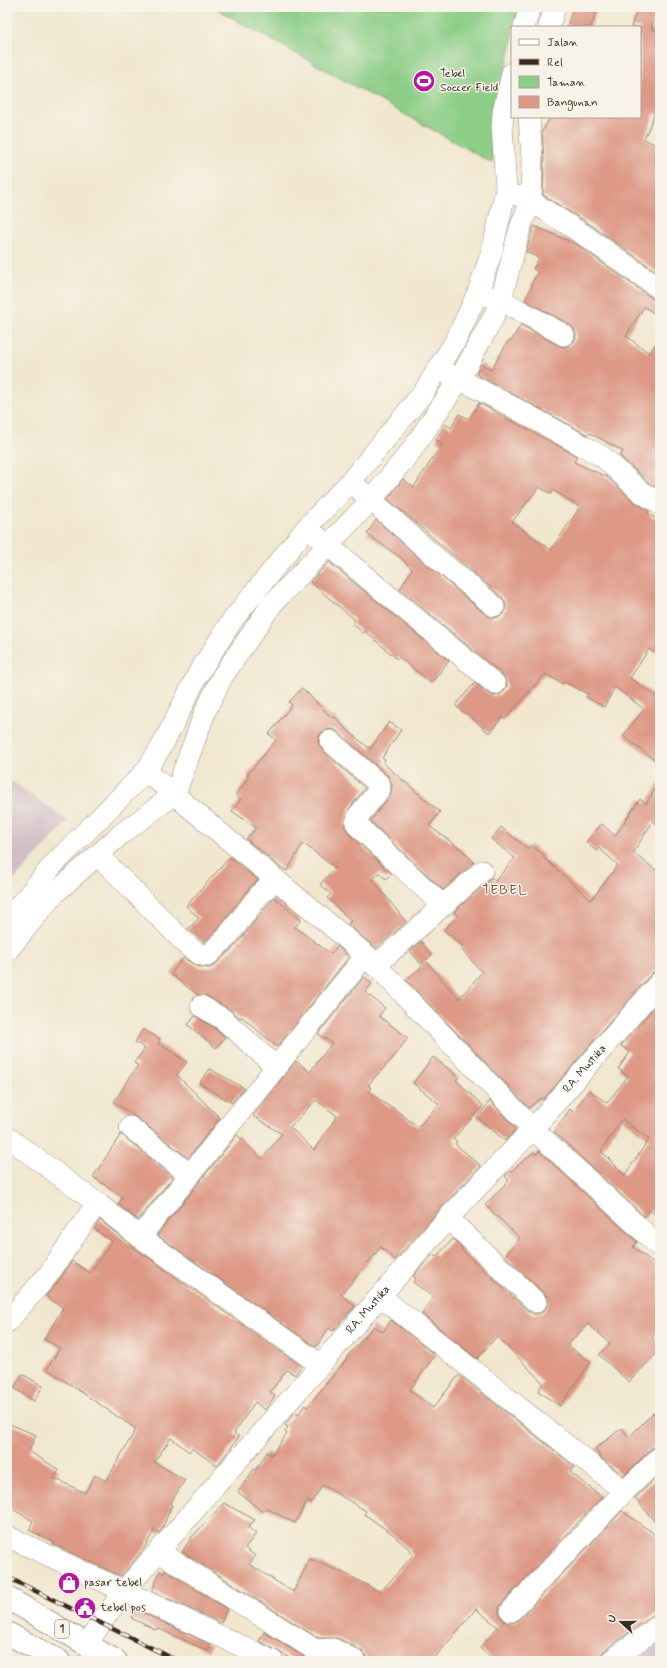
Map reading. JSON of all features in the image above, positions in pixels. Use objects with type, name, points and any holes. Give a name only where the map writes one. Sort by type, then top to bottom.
[{"type":"highway","name":"1","points":[[7,1598],[116,1661]]},
{"type":"highway","points":[[7,1633],[46,1658]]},
{"type":"street","points":[[524,26],[530,7]]},
{"type":"street","points":[[549,26],[555,7]]},
{"type":"street","points":[[7,951],[54,894],[120,835],[161,783],[205,712],[222,677],[317,535],[361,490],[411,451],[448,374],[456,340],[490,296],[520,228],[520,196],[502,126],[504,106],[511,77]]},
{"type":"street","points":[[490,296],[492,251],[520,196],[532,159],[529,118]]},
{"type":"street","points":[[520,196],[584,235],[660,289]]},
{"type":"street","points":[[490,296],[564,335]]},
{"type":"street","points":[[7,920],[54,864],[161,783],[163,744],[198,674],[231,622],[361,490],[423,393],[448,374]]},
{"type":"street","points":[[448,374],[513,407],[603,457],[641,492],[660,504]]},
{"type":"street","points":[[361,490],[426,549],[494,606]]},
{"type":"street","points":[[317,535],[495,684]]},
{"type":"street","points":[[330,741],[380,785],[380,789],[358,816],[356,823],[358,826],[442,905]]},
{"type":"street","points":[[161,783],[370,960],[533,1129],[660,1247]]},
{"type":"street","points":[[98,855],[189,946],[203,956],[207,956],[226,938],[260,894],[275,880]]},
{"type":"street","points":[[140,1237],[276,1067],[370,960],[442,905],[482,872]]},
{"type":"street","name":"RA. Mustika","points":[[86,1645],[124,1591],[448,1218],[533,1129],[660,982]]},
{"type":"street","points":[[201,1006],[222,1019],[276,1067]]},
{"type":"street","points":[[130,1127],[189,1174]]},
{"type":"street","points":[[7,1137],[97,1203],[140,1237],[321,1365]]},
{"type":"street","points":[[7,1322],[48,1275],[97,1203]]},
{"type":"street","points":[[448,1218],[536,1302]]},
{"type":"street","points":[[380,1296],[620,1488],[623,1493]]},
{"type":"street","points":[[511,1611],[623,1493],[660,1457]]},
{"type":"street","points":[[7,1536],[273,1661]]},
{"type":"street","points":[[159,1552],[312,1648],[316,1650],[333,1649],[355,1661]]},
{"type":"street","points":[[611,1661],[660,1625]]},
{"type":"shaded area","points":[[7,778],[68,821],[7,888]]},
{"type":"shaded area","points":[[660,1642],[660,1661],[632,1661]]},
{"type":"green space","name":"Tebel Soccer Field","points":[[213,7],[521,7],[516,26],[511,26],[511,46],[493,120],[492,163]]},
{"type":"building","points":[[573,7],[598,7],[591,26],[567,26]]},
{"type":"building","points":[[638,7],[660,7],[651,28],[660,32],[660,116],[655,113],[644,139],[660,147],[660,274],[591,225],[543,195],[544,159],[542,131],[550,118],[641,118],[641,26],[631,26]]},
{"type":"building","points":[[534,226],[576,244],[653,299],[660,301],[660,317],[644,307],[626,336],[649,353],[660,338],[660,490],[648,482],[620,456],[623,451],[590,433],[588,435],[476,374],[481,364],[491,370],[509,340],[511,341],[521,325],[559,346],[565,347],[570,345],[575,340],[576,334],[570,325],[525,300],[538,272],[533,269],[539,258],[526,252]]},
{"type":"building","points":[[479,403],[577,456],[574,462],[607,477],[633,501],[649,511],[648,514],[660,521],[660,655],[649,649],[630,678],[660,699],[660,764],[623,736],[644,709],[615,687],[604,707],[586,697],[588,694],[564,682],[563,684],[545,674],[505,719],[503,717],[489,733],[455,705],[475,683],[493,696],[499,695],[507,686],[506,679],[400,589],[412,569],[401,558],[367,534],[376,520],[486,615],[492,618],[503,614],[506,608],[502,597],[388,499],[403,479],[414,487],[442,444],[436,440],[445,424],[451,428],[459,414],[469,419]],"holes":[[[539,487],[551,494],[553,490],[580,507],[551,550],[512,522]]]},
{"type":"building","points":[[329,562],[449,661],[431,683],[399,657],[397,659],[365,631],[363,633],[352,623],[355,620],[310,582]]},
{"type":"building","points":[[302,688],[332,718],[334,716],[346,729],[370,749],[389,722],[401,730],[382,758],[385,760],[383,763],[440,812],[429,826],[461,849],[474,862],[443,890],[370,821],[390,796],[392,785],[388,776],[338,732],[333,729],[321,733],[318,739],[322,750],[365,788],[349,809],[344,825],[350,835],[392,874],[386,879],[379,873],[372,879],[406,922],[376,948],[348,924],[351,921],[327,898],[331,894],[320,884],[335,868],[303,843],[287,871],[246,839],[256,828],[232,811],[241,799],[236,795],[249,777],[247,775],[276,740],[269,734],[292,705],[289,702]]},
{"type":"building","points":[[660,780],[660,826],[653,821],[633,853],[660,873],[660,970],[651,974],[543,1100],[541,1098],[529,1108],[406,980],[427,962],[459,999],[482,972],[462,950],[464,948],[444,930],[458,916],[454,912],[492,878],[495,881],[515,858],[491,839],[501,827],[528,849],[531,845],[544,855],[543,857],[591,900],[618,865],[599,848],[596,851],[586,842],[602,824],[615,836],[640,799],[646,804]]},
{"type":"building","points":[[230,857],[258,880],[250,887],[217,930],[204,942],[188,929],[199,918],[186,906]]},
{"type":"building","points":[[274,897],[301,920],[295,927],[331,954],[337,946],[349,957],[277,1047],[242,1017],[240,1018],[229,1009],[207,996],[198,995],[171,974],[183,958],[199,967],[210,968],[215,965],[236,945]]},
{"type":"building","points":[[421,941],[432,955],[421,964],[410,951]]},
{"type":"building","points":[[364,977],[372,984],[365,992],[385,1008],[379,1016],[408,1038],[392,1059],[368,1085],[371,1088],[368,1091],[418,1127],[439,1104],[413,1083],[433,1057],[459,1077],[456,1080],[483,1106],[453,1139],[457,1142],[455,1144],[481,1166],[439,1210],[395,1260],[381,1247],[341,1295],[355,1306],[333,1331],[329,1328],[316,1347],[157,1235],[237,1135],[262,1159],[282,1134],[253,1116],[296,1061],[310,1072],[332,1043],[318,1034]],"holes":[[[316,1100],[337,1116],[314,1150],[290,1127]]]},
{"type":"building","points":[[660,1000],[660,1218],[650,1210],[645,1217],[554,1132],[570,1109],[573,1112],[589,1090],[607,1103],[628,1076],[618,1069],[630,1052],[621,1046]],"holes":[[[622,1119],[649,1139],[625,1175],[601,1151]]]},
{"type":"building","points":[[195,1016],[216,1029],[225,1037],[216,1048],[188,1025]]},
{"type":"building","points":[[143,1029],[160,1039],[158,1043],[187,1062],[177,1075],[220,1118],[188,1158],[114,1102],[138,1065],[134,1063],[145,1048],[135,1042]]},
{"type":"building","points":[[210,1069],[244,1088],[232,1103],[199,1083]]},
{"type":"building","points":[[490,1101],[516,1129],[505,1141],[477,1117]]},
{"type":"building","points":[[121,1134],[173,1177],[138,1220],[118,1204],[123,1197],[93,1177]]},
{"type":"building","points":[[539,1151],[637,1242],[633,1247],[660,1268],[660,1326],[652,1338],[660,1345],[660,1350],[629,1382],[599,1355],[610,1343],[588,1324],[567,1345],[591,1362],[560,1406],[538,1391],[543,1383],[497,1336],[477,1359],[422,1314],[433,1297],[413,1282],[416,1278],[413,1276],[433,1254],[436,1257],[453,1239],[462,1248],[461,1249],[528,1311],[534,1314],[539,1314],[544,1311],[548,1304],[548,1299],[545,1294],[505,1256],[520,1238],[485,1205],[509,1180],[505,1176],[534,1152],[536,1155]]},
{"type":"building","points":[[100,1220],[133,1247],[301,1366],[295,1375],[287,1370],[270,1392],[275,1396],[265,1410],[255,1402],[234,1433],[239,1437],[217,1466],[192,1448],[189,1452],[171,1438],[154,1462],[185,1480],[170,1504],[172,1505],[162,1529],[159,1533],[154,1530],[144,1549],[121,1576],[53,1544],[54,1542],[29,1530],[33,1521],[7,1506],[7,1423],[36,1435],[29,1451],[59,1470],[54,1478],[85,1493],[95,1475],[106,1481],[136,1429],[47,1369],[60,1348],[44,1339],[63,1308],[46,1296],[58,1282],[72,1261],[90,1273],[112,1241],[94,1229]]},
{"type":"building","points":[[391,1320],[435,1355],[410,1390],[433,1408],[459,1375],[575,1467],[570,1472],[602,1497],[502,1603],[499,1608],[499,1614],[503,1620],[508,1623],[514,1623],[520,1619],[622,1511],[660,1538],[660,1613],[653,1615],[604,1651],[600,1656],[599,1661],[494,1661],[480,1648],[498,1627],[476,1609],[432,1661],[367,1661],[361,1650],[338,1638],[318,1638],[182,1552],[191,1538],[224,1503],[255,1520],[248,1527],[256,1534],[245,1548],[255,1556],[249,1564],[293,1592],[310,1559],[346,1574],[380,1592],[393,1578],[413,1555],[409,1552],[411,1550],[396,1538],[397,1537],[364,1514],[366,1511],[323,1485],[311,1503],[307,1501],[295,1523],[266,1508],[263,1512],[238,1492],[254,1469],[256,1470],[267,1452],[271,1455],[287,1434],[285,1432],[288,1427],[285,1425],[295,1412],[298,1415],[305,1405],[307,1407],[374,1326],[383,1332]]},
{"type":"building","points":[[22,1374],[43,1386],[34,1401],[14,1388]]},
{"type":"building","points":[[653,1413],[660,1421],[660,1445],[652,1448],[624,1476],[601,1458],[595,1449],[622,1428],[629,1437]]},
{"type":"building","points":[[660,1474],[660,1528],[635,1498]]},
{"type":"building","points":[[165,1570],[227,1609],[221,1623],[152,1591],[160,1571],[163,1574]]},
{"type":"building","points":[[135,1609],[211,1645],[208,1651],[131,1618]]},
{"type":"building","points":[[264,1632],[312,1661],[296,1661],[259,1641]]},
{"type":"railway","points":[[7,1577],[178,1661]]},
{"type":"place","name":"Tebel Soccer Field","points":[[424,81]]},
{"type":"place","name":"pasar tebel","points":[[69,1583]]},
{"type":"place","name":"tebel pos","points":[[85,1608]]},
{"type":"district","name":"TEBEL","points":[[505,890]]}]
